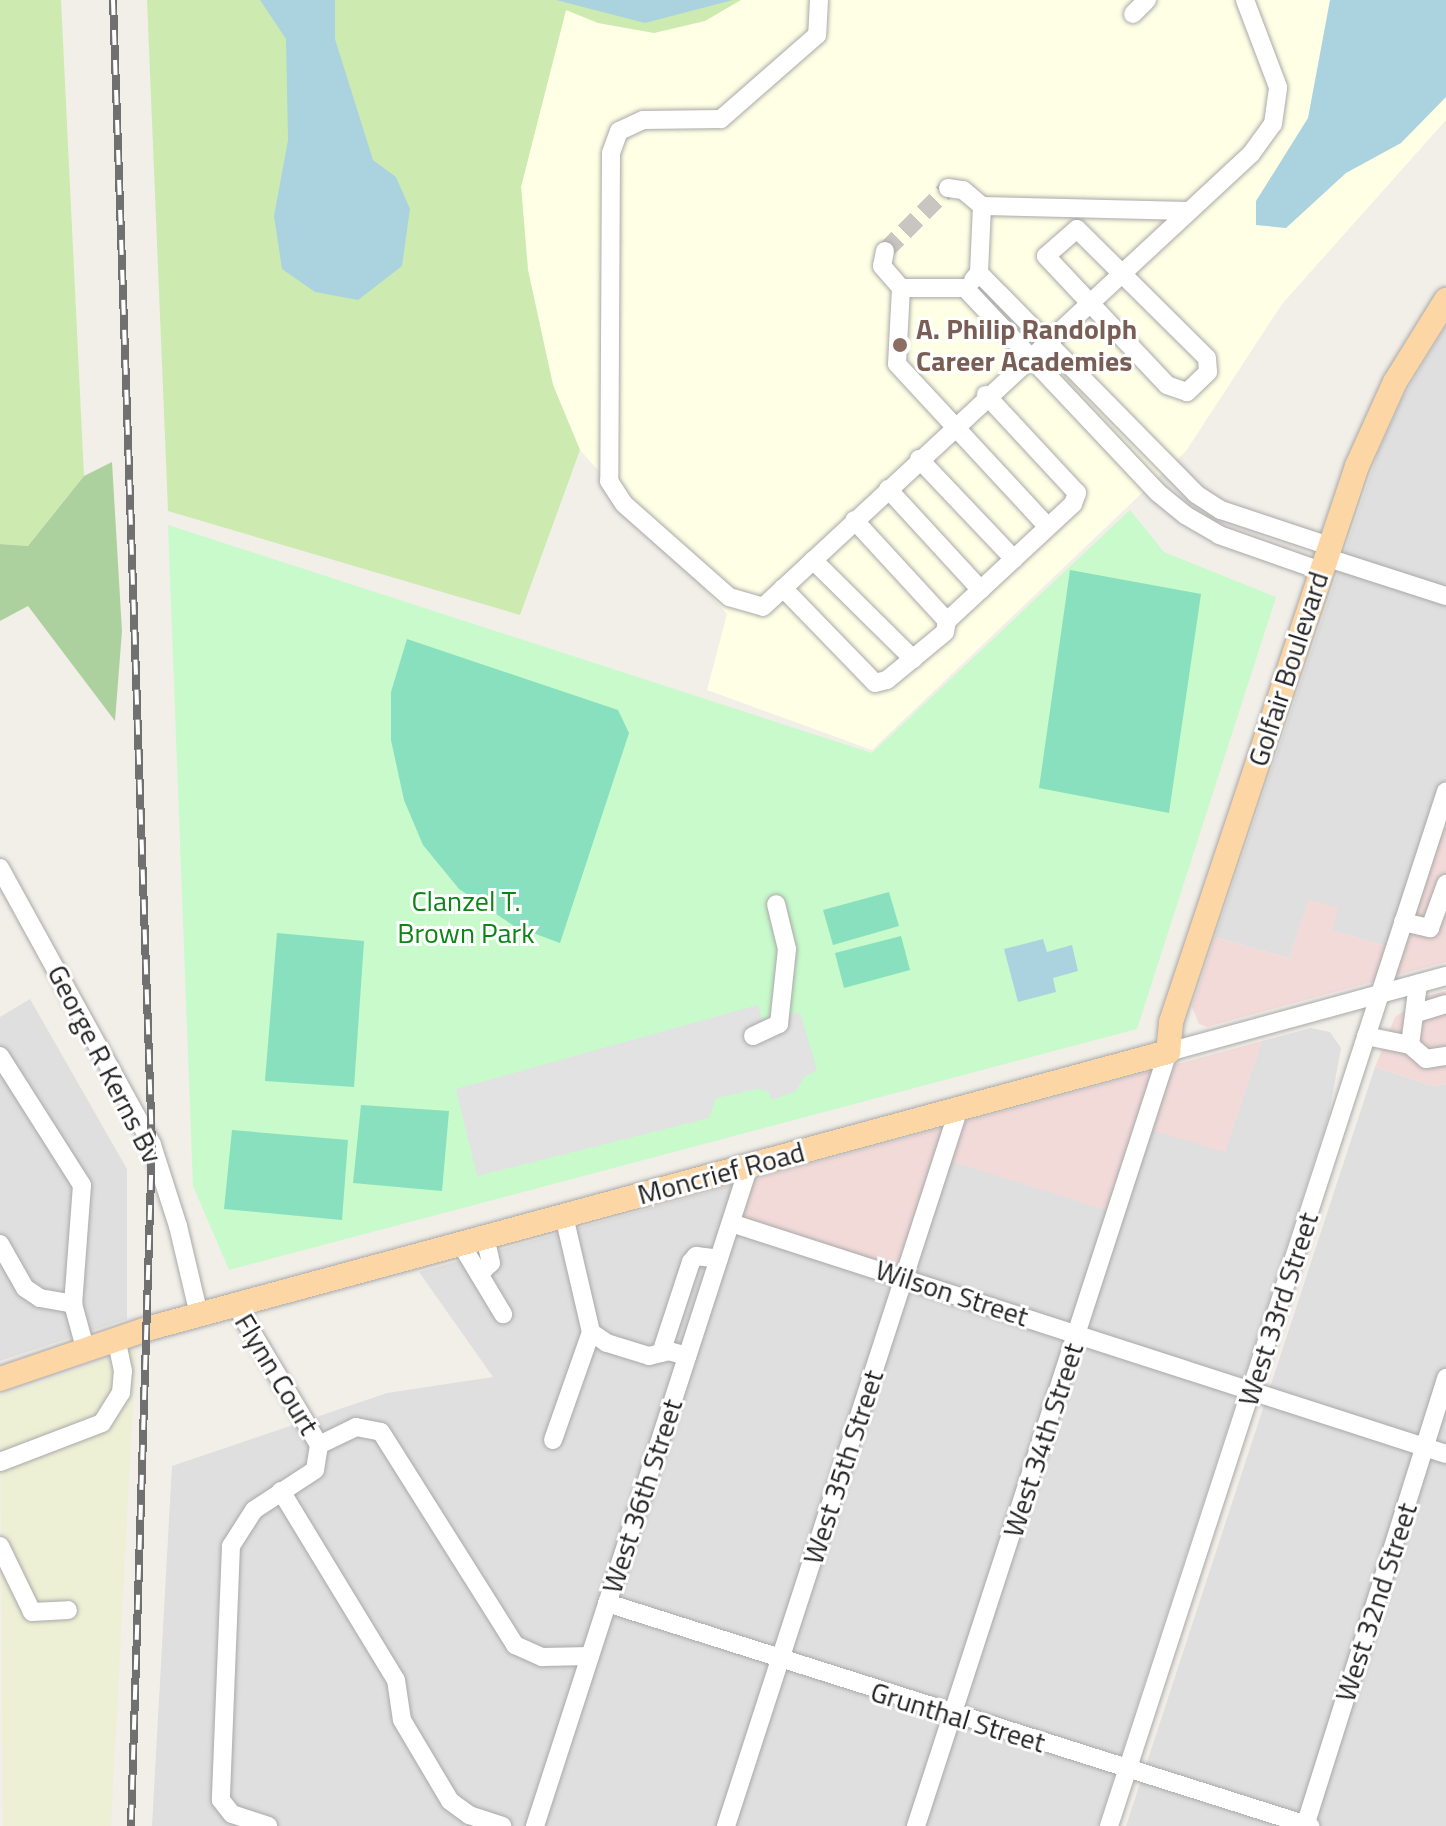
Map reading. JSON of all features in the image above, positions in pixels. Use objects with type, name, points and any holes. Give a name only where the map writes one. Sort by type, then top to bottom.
[{"type":"main road","name":"Golfair Boulevard","points":[[1168,1052],[1171,1022],[1325,558],[1378,417],[1446,300]]},
{"type":"main road","name":"Moncrief Road","points":[[0,1379],[116,1338],[235,1304],[1168,1052]]},
{"type":"street","points":[[819,0],[817,35],[721,119],[643,120],[619,131],[611,153],[609,481],[624,504],[729,597],[763,607],[1029,355],[1251,154],[1273,124],[1278,87],[1245,0]]},
{"type":"street","points":[[1133,14],[1147,0]]},
{"type":"street","points":[[948,188],[963,190],[982,206],[1188,211]]},
{"type":"street","points":[[965,288],[979,273],[982,206]]},
{"type":"street","points":[[1077,209],[1077,229],[1207,358],[1208,372],[1187,392],[1167,385],[1086,303],[1046,256],[1077,229]]},
{"type":"street","points":[[885,251],[882,266],[901,288],[897,364],[1047,526]]},
{"type":"street","points":[[979,273],[1196,494],[1221,510],[1325,558]]},
{"type":"street","points":[[901,288],[965,288],[1157,492],[1185,515],[1219,535],[1325,558],[1446,596]]},
{"type":"street","points":[[783,588],[875,683],[887,680],[945,632],[947,621],[1073,504],[1077,493],[986,395]]},
{"type":"street","points":[[919,459],[1014,559]]},
{"type":"street","points":[[888,489],[981,590]]},
{"type":"street","points":[[854,520],[947,621]]},
{"type":"street","points":[[813,560],[913,659]]},
{"type":"street","name":"West 33rd Street","points":[[1109,1826],[1446,791]]},
{"type":"street","name":"George R Kerns Bv","points":[[0,868],[152,1145],[178,1226],[199,1315]]},
{"type":"street","points":[[1403,922],[1438,927],[1445,880]]},
{"type":"street","points":[[753,1036],[779,1024],[787,960],[776,904]]},
{"type":"street","name":"Moncrief Road","points":[[1168,1052],[1418,984],[1445,981]]},
{"type":"street","points":[[1410,1045],[1417,1013],[1418,984]]},
{"type":"street","points":[[1417,1013],[1446,1004]]},
{"type":"street","points":[[1366,1036],[1410,1045],[1426,1059],[1446,1056]]},
{"type":"street","name":"West 34th Street","points":[[916,1826],[1168,1052]]},
{"type":"street","points":[[0,1056],[82,1185],[73,1304],[85,1348]]},
{"type":"street","name":"West 35th Street","points":[[726,1826],[959,1108]]},
{"type":"street","name":"West 36th Street","points":[[535,1826],[749,1166]]},
{"type":"street","points":[[553,1440],[591,1332],[564,1216]]},
{"type":"street","name":"Wilson Street","points":[[731,1223],[1253,1389],[1446,1454]]},
{"type":"street","points":[[479,1274],[491,1263],[485,1237]]},
{"type":"street","points":[[0,1244],[25,1288],[40,1298],[73,1304]]},
{"type":"street","points":[[461,1244],[503,1314]]},
{"type":"street","points":[[661,1353],[691,1262],[696,1256],[719,1259]]},
{"type":"street","name":"Flynn Court","points":[[235,1304],[319,1445]]},
{"type":"street","points":[[591,1332],[607,1343],[649,1356],[661,1353],[687,1356]]},
{"type":"street","points":[[0,1462],[102,1423],[121,1393],[123,1371],[116,1338]]},
{"type":"street","name":"West 32nd Street","points":[[1307,1825],[1446,1378]]},
{"type":"street","points":[[268,1826],[223,1807],[231,1546],[243,1520],[315,1470],[319,1445],[356,1427],[381,1432],[515,1645],[542,1657],[590,1656]]},
{"type":"street","points":[[281,1491],[396,1680],[402,1720],[450,1801],[469,1815],[502,1826]]},
{"type":"street","points":[[0,1546],[32,1612],[68,1610]]},
{"type":"street","name":"Grunthal Street","points":[[607,1603],[953,1716],[1307,1825]]},
{"type":"shaded area","name":"A. Philip Randolph Career Academies","points":[[546,0],[1446,0],[1446,120],[1282,304],[1186,451],[872,750],[707,690],[727,614],[580,450],[553,385],[528,270],[521,186],[566,10]]},
{"type":"shaded area","points":[[1446,326],[1446,821],[1403,951],[1331,930],[1309,900],[1289,958],[1215,937],[1378,453],[1403,397]]},
{"type":"shaded area","points":[[1446,821],[1446,962],[1207,1027],[1199,1024],[1192,1007],[1215,937],[1289,958],[1309,899],[1338,908],[1332,930],[1403,951]]},
{"type":"shaded area","points":[[1446,991],[1446,1084],[1434,1086],[1375,1067],[1395,1017],[1426,996]]},
{"type":"shaded area","points":[[30,999],[127,1169],[127,1319],[0,1361],[0,1017]]},
{"type":"shaded area","points":[[758,1005],[763,1022],[800,1012],[817,1070],[804,1077],[796,1091],[772,1100],[768,1091],[757,1089],[716,1098],[709,1118],[477,1176],[456,1089]]},
{"type":"shaded area","points":[[1311,1028],[1330,1032],[1341,1048],[1328,1119],[1098,1826],[152,1826],[172,1466],[387,1393],[493,1377],[419,1272],[733,1185],[724,1214],[934,1156],[1134,1124],[1225,1151],[1262,1041]]},
{"type":"shaded area","points":[[1262,1041],[1225,1152],[1134,1125],[1106,1210],[934,1156],[897,1268],[723,1214],[733,1185]]},
{"type":"shaded area","points":[[1375,1067],[1434,1086],[1446,1084],[1446,1826],[1126,1826]]},
{"type":"shaded area","points":[[136,1349],[111,1826],[3,1826],[0,1396]]},
{"type":"green space","points":[[0,0],[61,0],[84,476],[28,546],[0,544]]},
{"type":"green space","points":[[147,0],[741,0],[705,21],[654,33],[598,23],[566,10],[521,187],[528,270],[553,385],[580,450],[520,615],[168,511]]},
{"type":"green space","points":[[112,462],[122,631],[115,721],[28,606],[0,621],[0,544],[28,546],[84,476]]},
{"type":"green space","name":"Clanzel T. Brown Park","points":[[1130,510],[1164,552],[1276,597],[1137,1029],[229,1270],[193,1186],[168,525],[872,753]]},
{"type":"green space","points":[[1070,570],[1201,594],[1169,813],[1039,788]]},
{"type":"green space","points":[[407,639],[618,710],[629,733],[560,943],[514,926],[459,889],[423,845],[404,800],[391,740],[391,692]]},
{"type":"green space","points":[[889,892],[899,926],[833,945],[823,910]]},
{"type":"green space","points":[[277,933],[364,941],[354,1087],[265,1081]]},
{"type":"green space","points":[[901,936],[910,970],[844,988],[835,953]]},
{"type":"green space","points":[[361,1105],[449,1111],[442,1191],[353,1183]]},
{"type":"green space","points":[[232,1130],[348,1140],[342,1220],[224,1209]]},
{"type":"water","points":[[260,0],[335,0],[335,39],[373,160],[396,177],[410,209],[402,266],[358,300],[315,292],[282,269],[274,216],[288,140],[286,39]]},
{"type":"water","points":[[556,0],[733,0],[645,23]]},
{"type":"water","points":[[1330,0],[1446,0],[1446,97],[1401,143],[1346,173],[1286,228],[1256,225],[1256,201],[1308,118]]},
{"type":"water","points":[[1043,939],[1047,952],[1072,945],[1078,971],[1053,978],[1056,992],[1018,1002],[1004,949]]},
{"type":"tunnel","points":[[885,251],[948,188]]},
{"type":"railway","points":[[113,0],[152,1145],[131,1826]]},
{"type":"place","name":"A. Philip Randolph Career Academies","points":[[900,345]]}]
